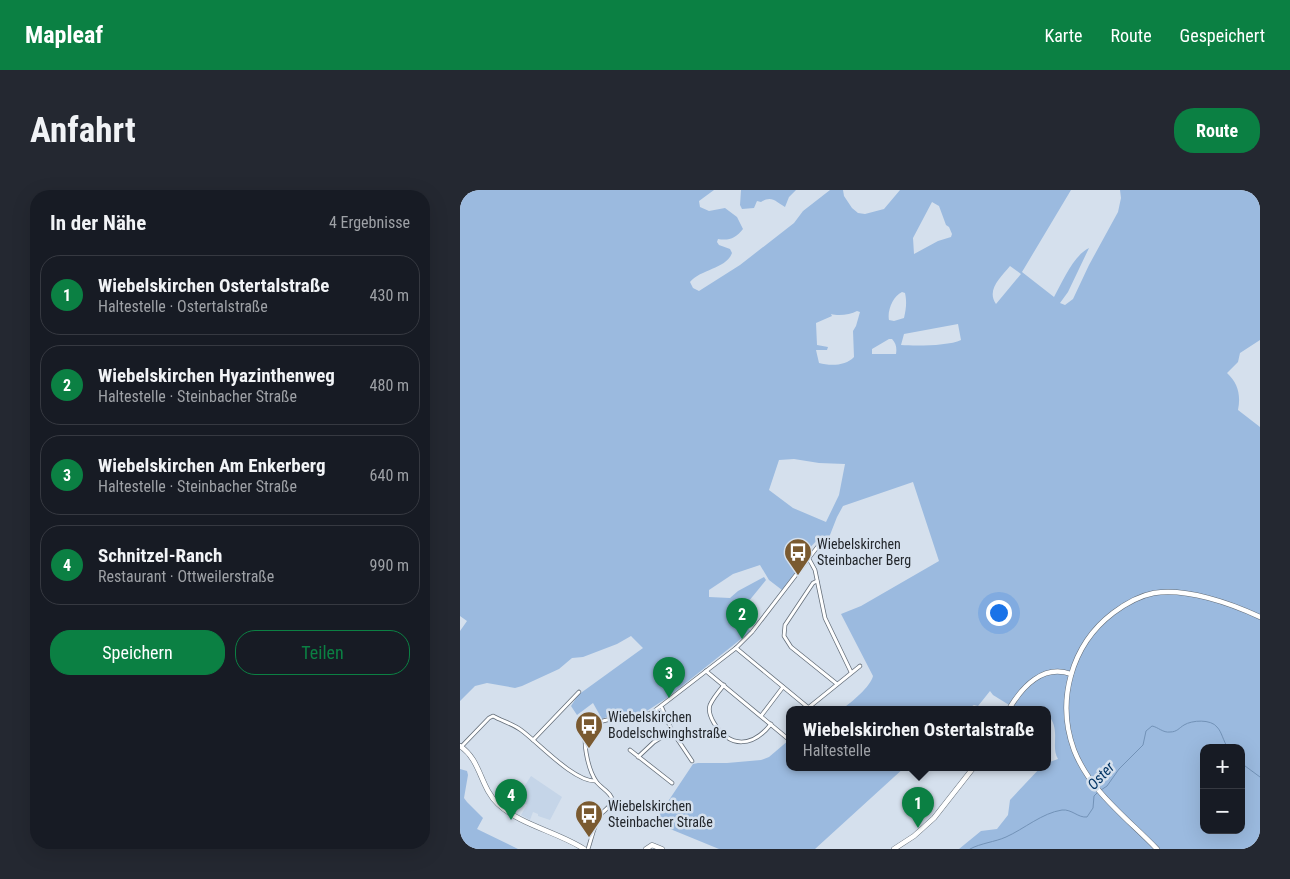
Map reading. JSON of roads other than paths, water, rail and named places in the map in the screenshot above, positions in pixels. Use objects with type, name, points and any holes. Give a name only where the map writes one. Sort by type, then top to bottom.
[{"type":"main road","points":[[1157,849],[1106,799],[1088,777],[1074,751],[1068,728],[1066,705],[1071,674],[1082,648],[1102,623],[1128,603],[1145,595],[1168,592],[1187,593],[1218,602],[1260,618]]},
{"type":"main road","points":[[1011,706],[1024,689],[1039,676],[1055,671],[1071,674]]},
{"type":"main road","points":[[461,747],[474,760],[484,786],[501,807],[515,816],[586,849]]},
{"type":"main road","points":[[894,849],[914,836],[934,818],[971,771]]},
{"type":"main road","points":[[646,849],[652,845],[662,849]]},
{"type":"street","points":[[586,849],[598,820],[612,802],[611,796],[595,780],[584,742],[587,730],[596,724],[613,719],[642,717],[662,708],[736,648],[764,618],[822,541]]},
{"type":"street","points":[[809,559],[815,570],[825,618],[852,672]]},
{"type":"street","points":[[817,581],[813,583],[787,621],[784,628],[784,636],[792,647],[837,684]]},
{"type":"street","points":[[736,648],[805,706]]},
{"type":"street","points":[[812,706],[860,666]]},
{"type":"street","points":[[706,671],[786,737]]},
{"type":"street","points":[[724,685],[712,701],[710,709],[713,722],[725,736],[736,741],[747,742],[760,736],[771,724]]},
{"type":"street","points":[[761,716],[783,687]]},
{"type":"street","points":[[533,740],[579,692]]},
{"type":"street","points":[[662,708],[672,731],[692,761]]},
{"type":"street","points":[[461,747],[491,716],[517,727],[571,771],[589,780],[595,780]]},
{"type":"street","points":[[638,757],[654,742],[672,731]]},
{"type":"street","points":[[630,750],[672,783]]},
{"type":"waterway","name":"Oster","points":[[1101,790],[1107,786],[1119,769],[1143,745],[1146,731],[1152,726],[1165,732],[1170,732],[1176,731],[1192,722],[1210,723],[1219,729],[1226,744]]},
{"type":"waterway","name":"Oster","points":[[1245,766],[1260,777]]},
{"type":"waterway","name":"Oster","points":[[970,849],[1006,837],[1040,818],[1062,810],[1087,817],[1093,808],[1094,796],[1098,792]]},
{"type":"place","name":"Wiebelskirchen Steinbacher Berg","points":[[798,576]]},
{"type":"place","name":"Wiebelskirchen Hyazinthenweg","points":[[742,639]]},
{"type":"place","name":"Wiebelskirchen Am Enkerberg","points":[[669,698]]},
{"type":"place","name":"Wiebelskirchen Bodelschwinghstraße","points":[[589,749]]},
{"type":"place","name":"Schnitzel-Ranch","points":[[511,820]]},
{"type":"place","name":"Wiebelskirchen Ostertalstraße","points":[[918,828]]},
{"type":"place","name":"Wiebelskirchen Steinbacher Straße","points":[[589,838]]}]
